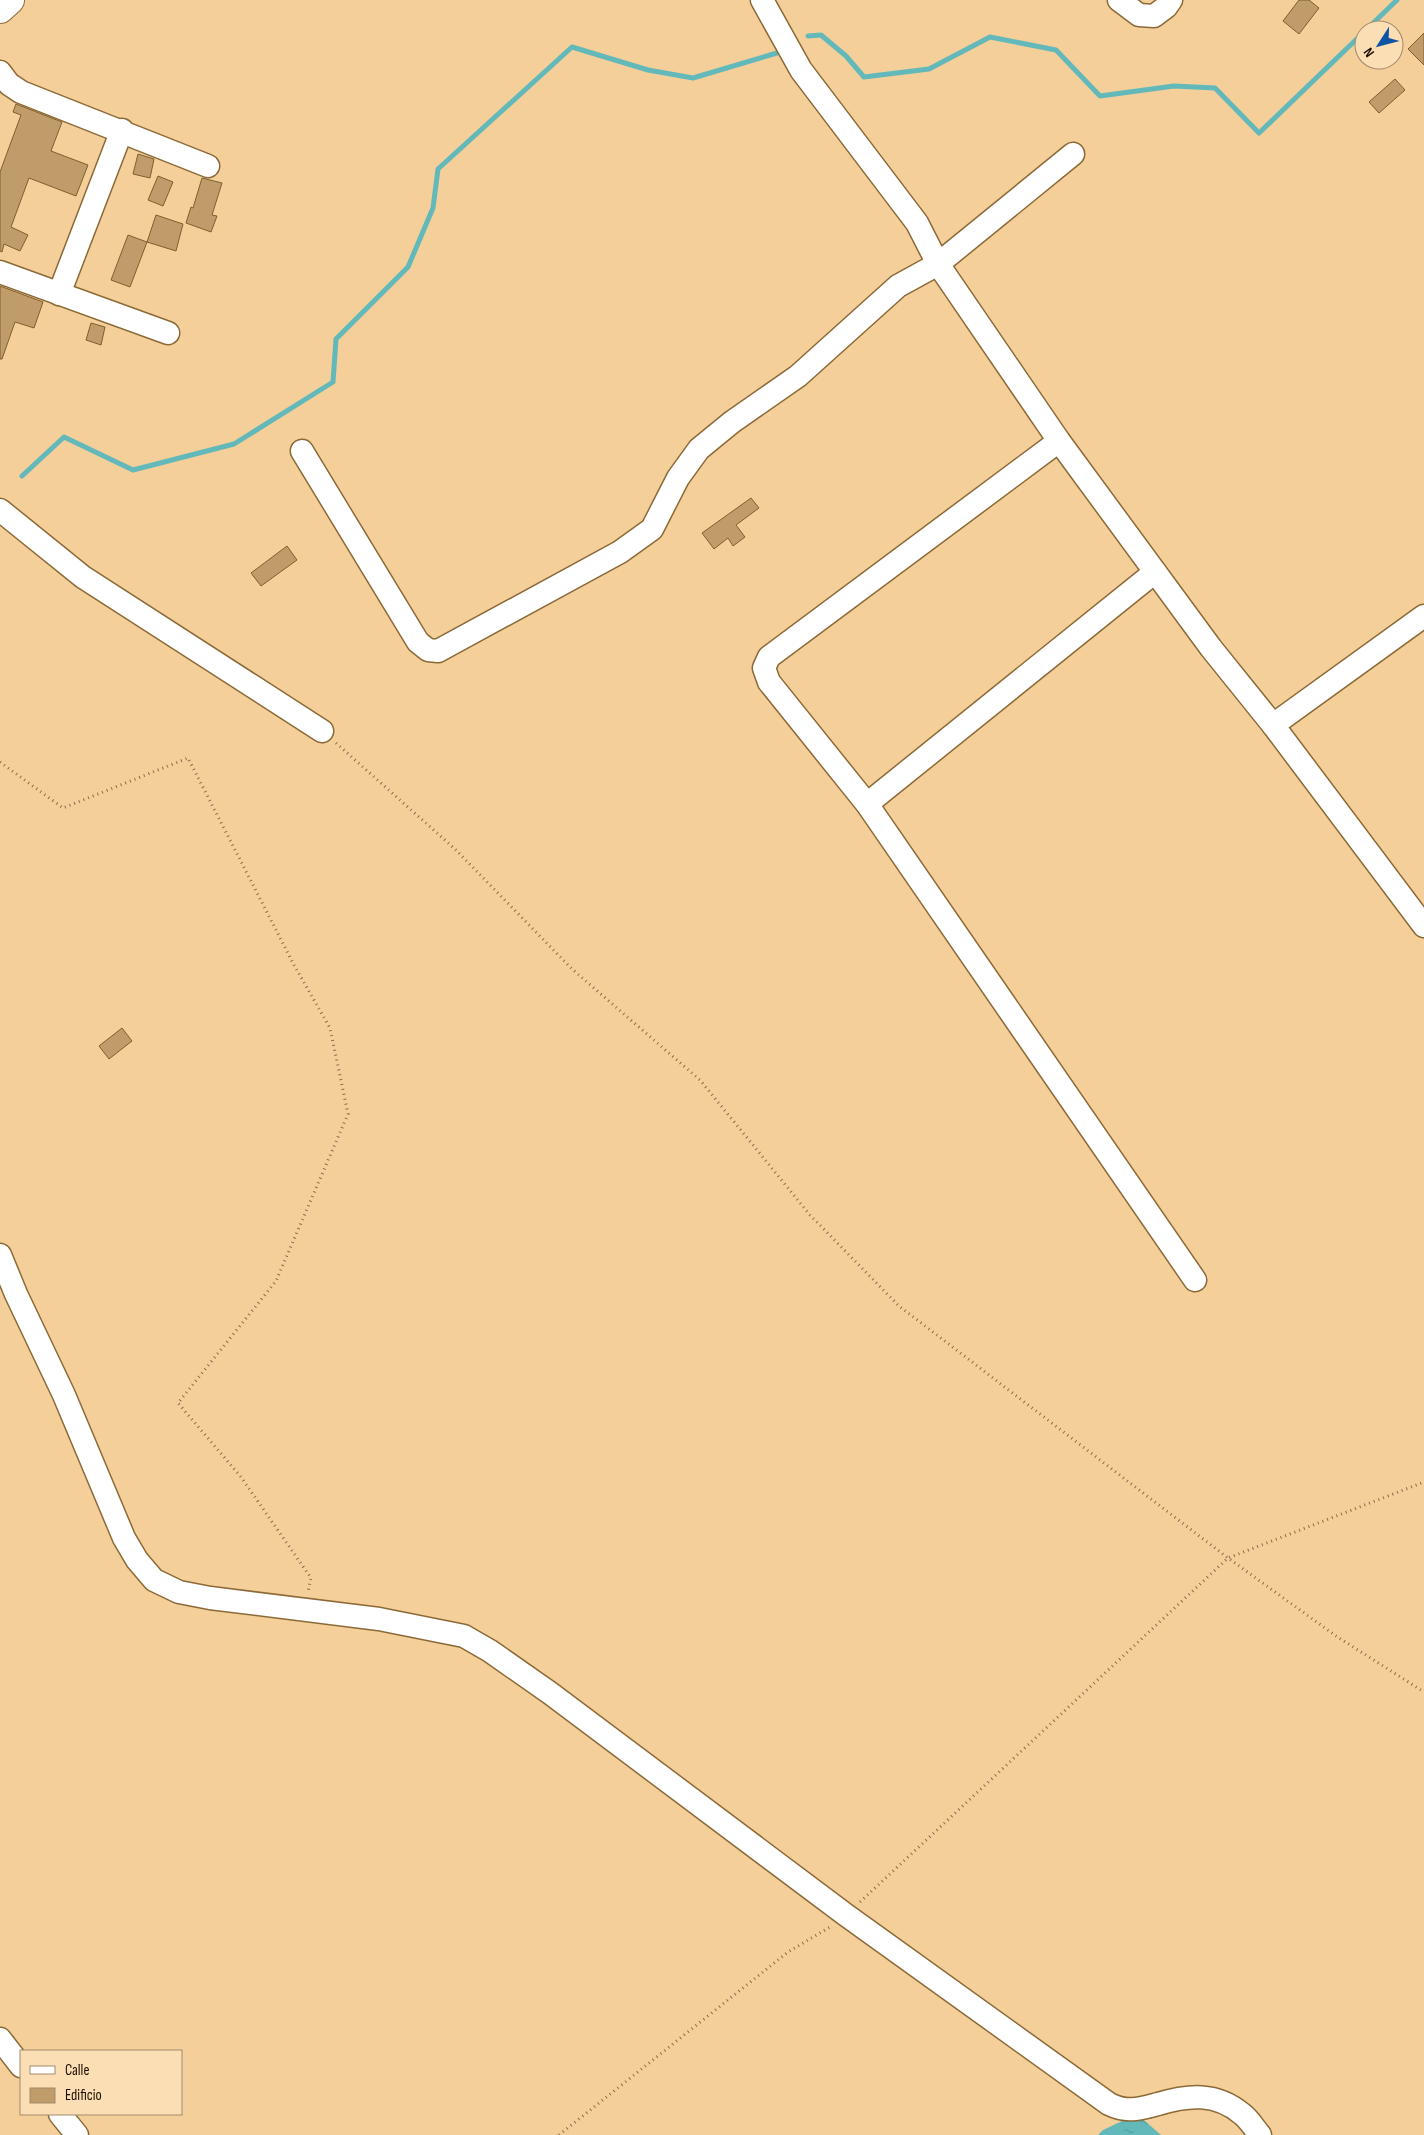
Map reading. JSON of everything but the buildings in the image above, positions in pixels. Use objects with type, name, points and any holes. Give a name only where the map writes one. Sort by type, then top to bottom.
[{"type":"main road","points":[[0,9],[10,0]]},
{"type":"street","points":[[762,0],[801,70],[917,222],[938,264],[1059,441],[1211,648],[1273,725],[1424,926]]},
{"type":"street","points":[[1119,0],[1139,15],[1154,16],[1166,7],[1171,0]]},
{"type":"street","points":[[0,72],[9,84],[21,92],[122,130],[208,166]]},
{"type":"street","points":[[59,294],[122,130]]},
{"type":"street","points":[[302,451],[418,642],[428,650],[438,651],[620,552],[652,529],[678,478],[699,449],[732,422],[798,376],[898,286],[938,264],[1072,154]]},
{"type":"street","points":[[0,272],[168,333]]},
{"type":"street","points":[[1059,441],[769,657],[764,668],[769,682],[867,804],[1194,1280]]},
{"type":"street","points":[[0,510],[83,577],[322,731]]},
{"type":"street","points":[[867,804],[1155,572]]},
{"type":"street","points":[[1273,725],[1424,616]]},
{"type":"street","points":[[0,1254],[16,1294],[64,1395],[124,1538],[137,1560],[154,1580],[179,1592],[210,1598],[379,1619],[464,1636],[490,1651],[550,1693],[846,1916],[1109,2104],[1121,2110],[1131,2110],[1200,2096],[1222,2102],[1243,2114],[1260,2135]]},
{"type":"street","points":[[0,2039],[20,2065]]},
{"type":"street","points":[[61,2115],[77,2135]]},
{"type":"path","points":[[322,731],[455,849],[572,969],[700,1080],[810,1215],[899,1306],[1228,1558],[1336,1636],[1424,1692]]},
{"type":"path","points":[[0,762],[63,808],[188,758],[294,965],[330,1028],[348,1114],[276,1282],[178,1403],[241,1477],[311,1578],[304,1609]]},
{"type":"path","points":[[559,2135],[788,1952],[846,1916],[1228,1558],[1424,1482]]},
{"type":"water","points":[[1137,2114],[1161,2135],[1098,2135],[1103,2130]]},
{"type":"waterway","points":[[1376,20],[1397,0]]},
{"type":"waterway","points":[[808,36],[821,35],[846,56],[864,77],[929,69],[990,37],[1056,50],[1100,96],[1174,86],[1215,88],[1259,133],[1354,42]]},
{"type":"waterway","points":[[22,476],[64,437],[133,470],[234,444],[333,382],[336,339],[408,267],[433,208],[438,169],[572,47],[648,70],[693,78],[777,53]]}]
